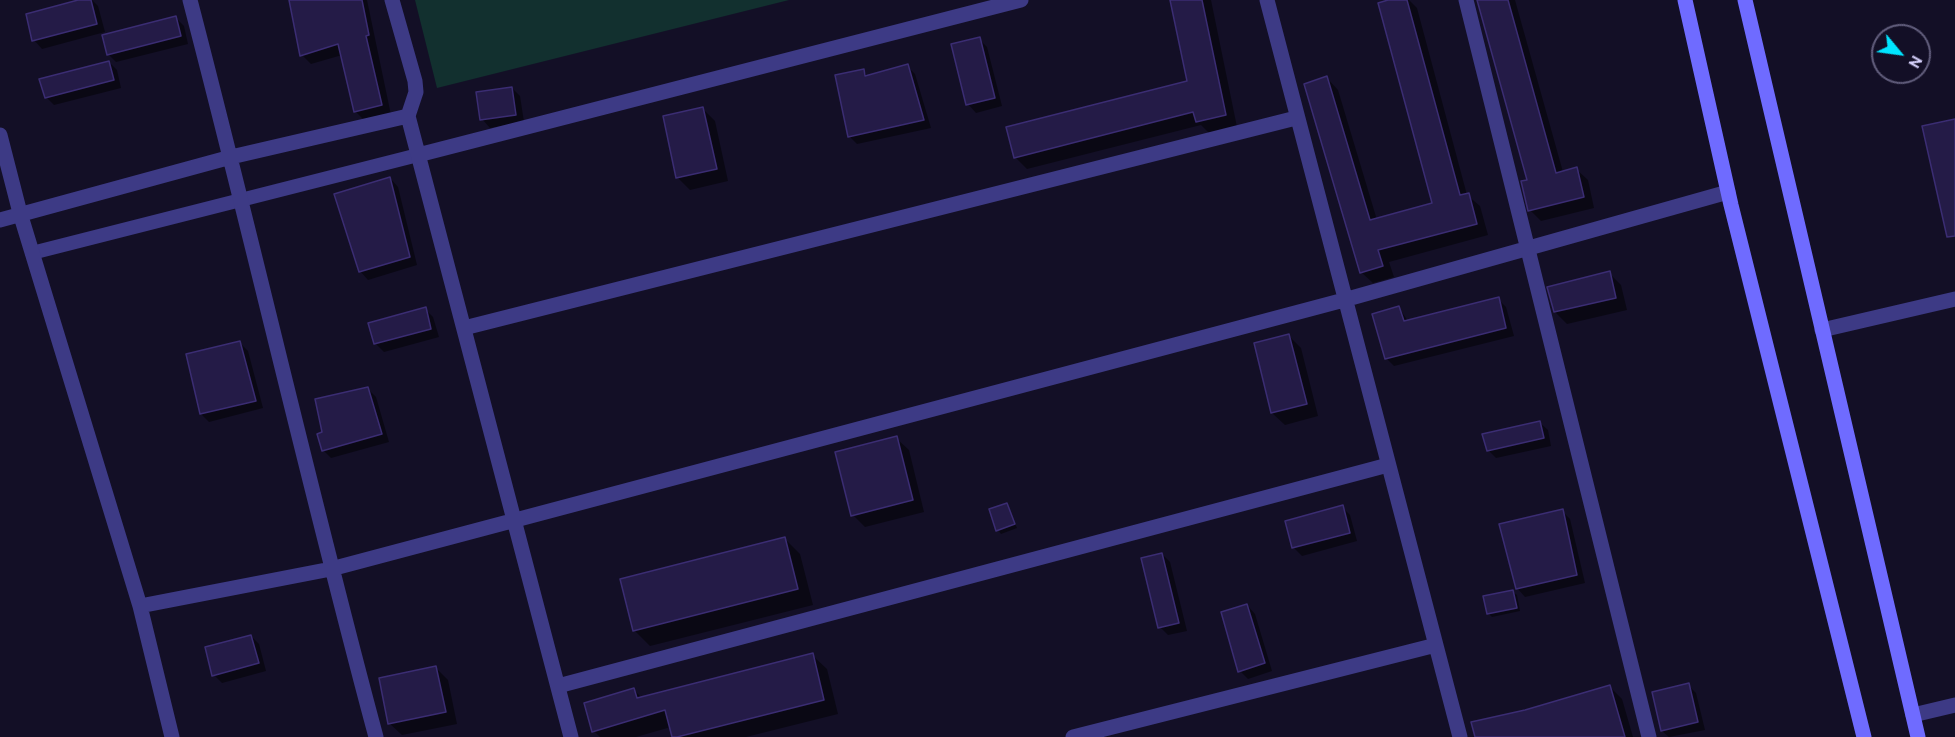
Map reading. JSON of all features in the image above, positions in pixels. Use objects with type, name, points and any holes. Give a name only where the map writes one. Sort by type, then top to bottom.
[{"type":"street","points":[[190,0],[242,200],[331,568],[376,737]]},
{"type":"street","points":[[392,0],[416,81],[416,92],[408,116],[572,737]]},
{"type":"street","points":[[418,155],[1021,0]]},
{"type":"street","points":[[1267,0],[1296,118],[1460,737]]},
{"type":"street","points":[[1466,0],[1649,737]]},
{"type":"street","points":[[1685,0],[1728,192],[1864,737]]},
{"type":"street","points":[[1745,0],[1918,737]]},
{"type":"street","points":[[0,220],[231,157],[408,116]]},
{"type":"street","points":[[464,328],[1296,118]]},
{"type":"street","points":[[0,135],[20,213],[140,606],[172,737]]},
{"type":"street","points":[[140,606],[331,568],[1344,300],[1728,192]]},
{"type":"street","points":[[1822,330],[1955,299]]},
{"type":"street","points":[[558,686],[1388,465]]},
{"type":"street","points":[[1073,737],[1436,645]]},
{"type":"street","points":[[1913,715],[1955,705]]},
{"type":"lane","points":[[32,253],[418,155]]},
{"type":"green space","points":[[415,0],[789,0],[437,88]]},
{"type":"building","points":[[78,0],[91,0],[97,24],[32,41],[26,14]]},
{"type":"building","points":[[289,0],[362,0],[369,35],[366,36],[382,105],[354,112],[338,44],[300,56]]},
{"type":"building","points":[[1170,0],[1202,0],[1226,115],[1196,122],[1193,112],[1014,158],[1006,127],[1187,81]]},
{"type":"building","points":[[1388,0],[1407,0],[1460,195],[1469,193],[1477,224],[1378,250],[1383,266],[1360,273],[1304,84],[1327,76],[1370,220],[1432,203],[1378,3]]},
{"type":"building","points":[[1477,0],[1508,0],[1556,173],[1577,167],[1584,197],[1528,211],[1521,181],[1527,180]]},
{"type":"building","points":[[176,16],[181,36],[107,55],[102,35]]},
{"type":"building","points":[[980,37],[995,98],[966,105],[951,44]]},
{"type":"building","points":[[109,61],[114,80],[45,98],[39,79]]},
{"type":"building","points":[[908,64],[924,120],[848,137],[835,75],[864,69],[865,76]]},
{"type":"building","points":[[512,87],[516,115],[480,120],[476,92]]},
{"type":"building","points":[[703,107],[717,169],[676,178],[663,116]]},
{"type":"building","points":[[1955,119],[1955,236],[1947,237],[1922,126]]},
{"type":"building","points":[[390,177],[410,257],[359,272],[334,194]]},
{"type":"building","points":[[1610,271],[1616,298],[1554,312],[1547,287]]},
{"type":"building","points":[[1499,297],[1506,328],[1385,359],[1372,314],[1399,306],[1404,321]]},
{"type":"building","points":[[426,307],[431,329],[374,344],[368,323]]},
{"type":"building","points":[[1289,334],[1307,404],[1271,413],[1254,343]]},
{"type":"building","points":[[240,341],[256,401],[200,414],[186,354]]},
{"type":"building","points":[[368,387],[382,434],[322,451],[317,434],[322,432],[315,399]]},
{"type":"building","points":[[1540,421],[1544,438],[1487,451],[1482,434]]},
{"type":"building","points":[[897,436],[913,500],[851,516],[835,452]]},
{"type":"building","points":[[1007,503],[1015,524],[996,531],[989,509]]},
{"type":"building","points":[[1343,505],[1350,533],[1292,548],[1285,521]]},
{"type":"building","points":[[1563,509],[1577,575],[1516,589],[1499,524]]},
{"type":"building","points":[[785,537],[798,589],[633,631],[620,579]]},
{"type":"building","points":[[1162,553],[1179,623],[1158,628],[1141,558]]},
{"type":"building","points":[[1513,590],[1517,608],[1487,614],[1483,596]]},
{"type":"building","points":[[1247,604],[1265,663],[1238,672],[1221,612]]},
{"type":"building","points":[[251,635],[259,663],[212,676],[205,647]]},
{"type":"building","points":[[813,653],[824,700],[677,737],[672,737],[665,710],[592,732],[584,703],[634,688],[637,698]]},
{"type":"building","points":[[436,666],[446,712],[388,724],[379,678]]},
{"type":"building","points":[[1689,683],[1698,722],[1661,731],[1652,692]]},
{"type":"building","points":[[1610,685],[1625,737],[1475,737],[1471,722],[1525,710]]}]
